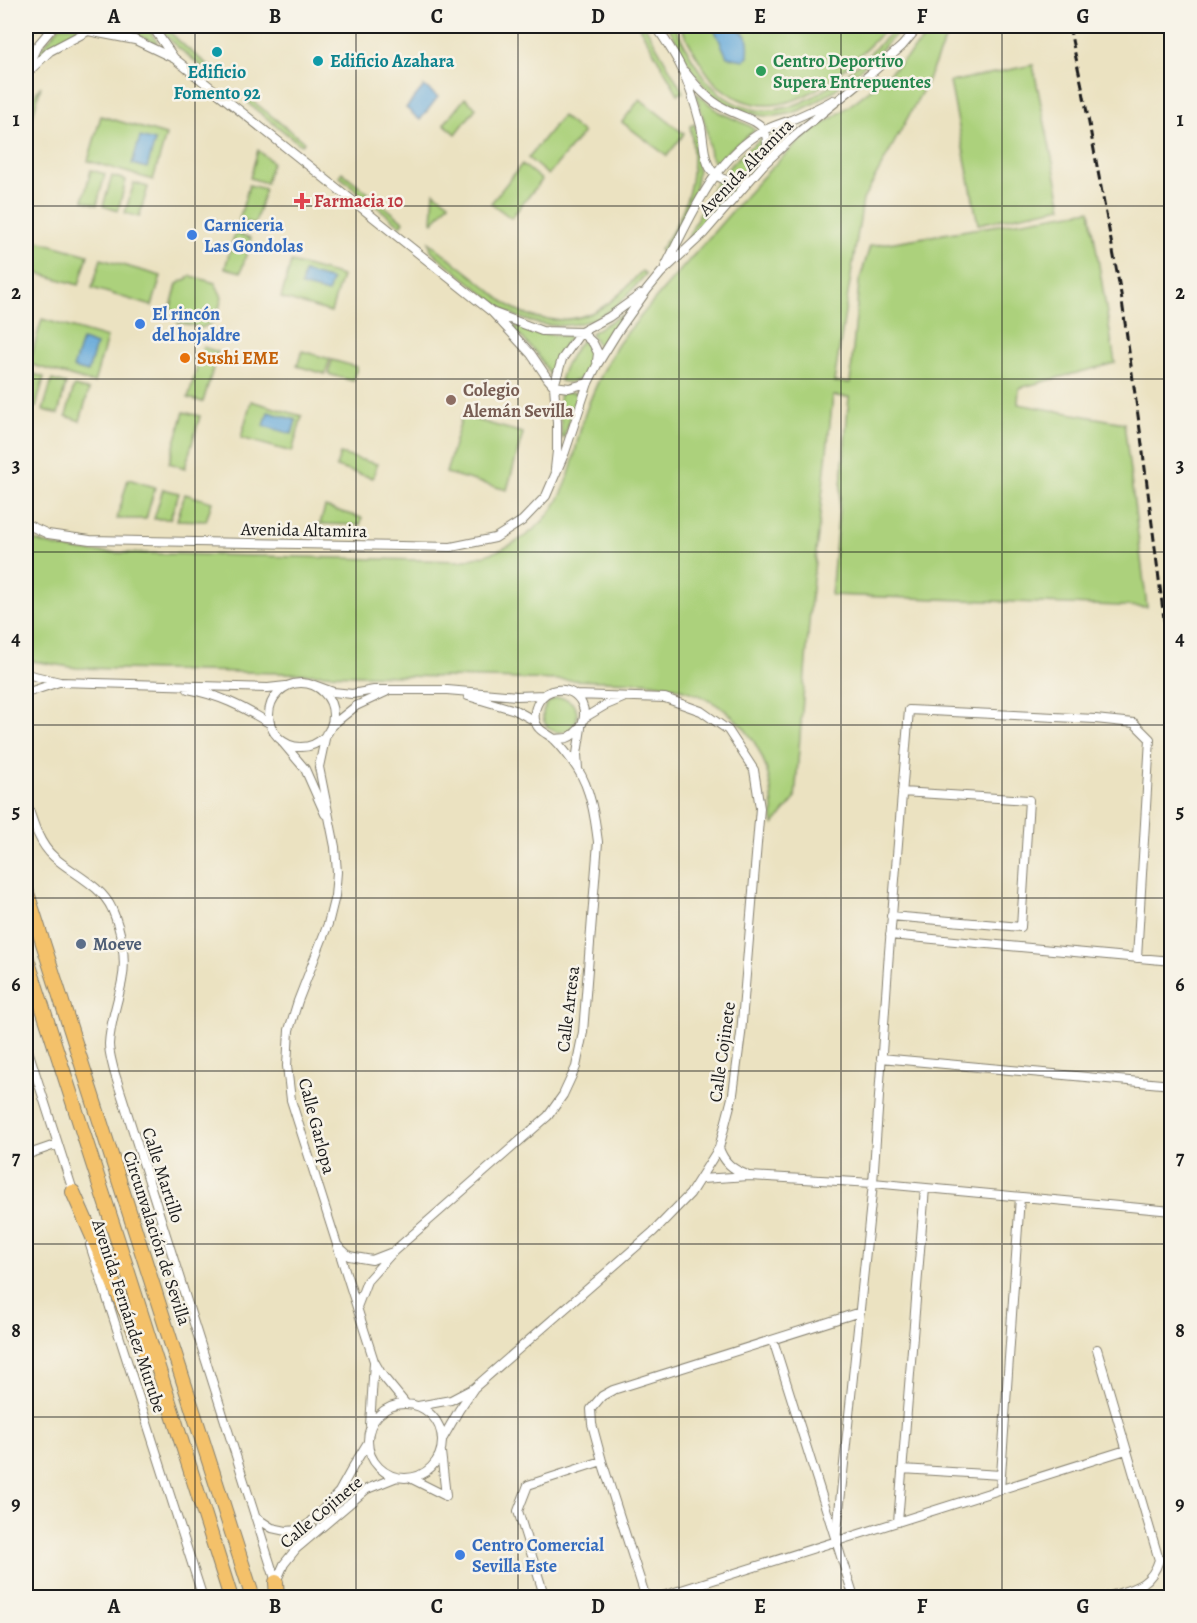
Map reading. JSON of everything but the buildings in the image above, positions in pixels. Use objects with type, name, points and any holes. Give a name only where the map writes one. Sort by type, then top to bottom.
[{"type":"highway","name":"Circunvalación de Sevilla","points":[[26,890],[253,1598]]},
{"type":"highway","points":[[26,956],[231,1598]]},
{"type":"highway","points":[[73,1192],[138,1339],[163,1385]]},
{"type":"highway","points":[[216,1552],[224,1598]]},
{"type":"highway","points":[[276,1582],[277,1598]]},
{"type":"street","points":[[26,72],[36,46],[54,26]]},
{"type":"street","points":[[152,26],[175,59]]},
{"type":"street","points":[[656,26],[682,69],[701,91],[722,107],[752,119],[765,130],[768,147],[764,164]]},
{"type":"street","name":"Avenida Altamira","points":[[27,528],[48,534],[90,540],[451,547],[495,538],[522,521],[546,496],[566,452],[588,383],[618,331],[647,290],[662,272],[704,233],[764,164],[795,135],[855,88],[902,46],[919,26]]},
{"type":"street","points":[[26,72],[50,51],[89,27],[135,39],[175,59],[492,312],[531,354],[554,386],[569,388],[588,383]]},
{"type":"street","points":[[682,69],[702,129],[705,154],[715,174],[731,181],[750,179]]},
{"type":"street","name":"Avenida Altamira","points":[[662,272],[715,174],[740,149],[765,130],[814,111],[855,88]]},
{"type":"street","name":"Avenida Altamira","points":[[553,480],[557,451],[554,386],[562,359],[581,332],[609,317],[647,290]]},
{"type":"street","points":[[492,312],[542,330],[581,332],[593,343],[598,353],[597,365]]},
{"type":"street","points":[[26,674],[60,682],[268,688],[303,682],[333,692],[352,693],[374,690],[447,690],[517,696],[543,695],[555,690],[566,690],[576,695],[583,706],[584,718],[581,728],[569,737],[554,739],[542,732],[535,722],[515,710],[447,690]]},
{"type":"street","points":[[26,693],[60,682]]},
{"type":"street","points":[[163,684],[210,693],[246,709],[268,723],[280,740],[294,747],[313,745],[356,706],[374,696],[393,690]]},
{"type":"street","points":[[314,685],[326,695],[332,709],[329,730]]},
{"type":"street","points":[[268,723],[271,700],[285,686]]},
{"type":"street","points":[[535,722],[537,704],[543,695]]},
{"type":"street","name":"Calle Cojinete","points":[[418,1406],[451,1400],[474,1388],[653,1232],[690,1194],[719,1148],[733,1094],[741,1034],[760,808],[754,770],[728,730],[701,711],[665,698],[576,695]]},
{"type":"street","name":"Calle Cojinete","points":[[584,718],[627,696]]},
{"type":"street","points":[[836,1541],[873,1183],[891,916],[909,710],[1134,723],[1150,739],[1137,958]]},
{"type":"street","name":"Calle Artesa","points":[[578,769],[577,754],[581,728]]},
{"type":"street","name":"Calle Garlopa","points":[[329,730],[319,767],[335,848],[337,872],[335,896],[328,924],[298,1000],[289,1030],[287,1066],[291,1100],[374,1361],[382,1375],[405,1403]]},
{"type":"street","name":"Calle Artesa","points":[[357,1307],[367,1281],[394,1251],[548,1116],[576,1067],[583,1032],[598,842],[595,817],[588,792],[578,769],[554,739]]},
{"type":"street","name":"Calle Garlopa","points":[[280,740],[305,769],[331,827]]},
{"type":"street","points":[[891,916],[1021,927],[1029,800],[902,792]]},
{"type":"street","name":"Calle Martillo","points":[[26,800],[36,830],[52,855],[98,890],[111,908],[124,956],[123,979],[112,1019],[109,1046],[114,1071],[276,1582]]},
{"type":"street","points":[[890,935],[1172,961]]},
{"type":"street","name":"Avenida Fernández Murube","points":[[26,1044],[203,1598]]},
{"type":"street","points":[[881,1058],[1172,1085]]},
{"type":"street","points":[[26,1155],[58,1144]]},
{"type":"street","points":[[719,1148],[722,1157],[732,1169],[749,1176]]},
{"type":"street","points":[[701,1179],[749,1176],[873,1183],[1172,1211]]},
{"type":"street","points":[[898,1522],[925,1188]]},
{"type":"street","points":[[1000,1490],[1020,1197]]},
{"type":"street","name":"Calle Artesa","points":[[337,1245],[349,1256],[372,1260],[394,1251]]},
{"type":"street","points":[[646,1598],[602,1461],[592,1424],[591,1409],[602,1396],[613,1390],[860,1312]]},
{"type":"street","points":[[773,1340],[854,1598]]},
{"type":"street","points":[[1097,1349],[1159,1560],[1155,1572],[1144,1584],[1104,1598]]},
{"type":"street","name":"Calle Garlopa","points":[[370,1430],[374,1361]]},
{"type":"street","name":"Calle Cojinete","points":[[443,1438],[474,1388]]},
{"type":"street","points":[[410,1478],[446,1496],[441,1451],[443,1438],[440,1425],[432,1415],[418,1406],[405,1403],[385,1409],[376,1418],[370,1430],[368,1442],[371,1455],[385,1472],[397,1477],[410,1478],[423,1474],[433,1466],[441,1451]]},
{"type":"street","name":"Calle Cojinete","points":[[255,1517],[272,1528],[286,1531],[299,1530],[310,1523],[339,1492],[368,1442]]},
{"type":"street","points":[[656,1598],[1126,1450]]},
{"type":"street","points":[[545,1598],[518,1511],[528,1485],[602,1461]]},
{"type":"street","points":[[902,1469],[1001,1475]]},
{"type":"street","name":"Calle Cojinete","points":[[276,1582],[284,1564],[305,1541],[368,1489],[397,1477]]},
{"type":"green space","points":[[60,26],[79,26],[80,28],[48,47],[38,56],[37,54]]},
{"type":"green space","points":[[100,26],[146,26],[157,41],[156,43],[121,31],[97,28]]},
{"type":"green space","points":[[157,26],[165,26],[185,47],[224,78],[216,78],[175,45]]},
{"type":"green space","points":[[639,26],[645,26],[683,92],[678,94]]},
{"type":"green space","points":[[668,26],[674,26],[696,66],[713,87],[737,104],[762,110],[788,107],[812,97],[836,82],[859,63],[897,26],[904,26],[869,62],[827,95],[798,111],[763,116],[728,105],[709,91],[686,60]]},
{"type":"green space","name":"Centro Deportivo Supera Entrepuentes","points":[[680,26],[889,26],[859,56],[822,86],[802,97],[782,104],[761,105],[739,99],[716,84],[701,64]]},
{"type":"green space","points":[[935,26],[951,26],[926,84],[863,200],[834,382],[850,383],[859,282],[870,246],[1090,210],[1115,363],[1019,388],[1018,404],[1124,423],[1147,607],[831,595],[849,397],[833,396],[811,598],[795,799],[773,825],[772,795],[766,768],[756,745],[741,725],[723,709],[700,696],[674,687],[645,682],[77,668],[26,660],[26,546],[33,540],[62,548],[92,552],[460,561],[495,552],[525,536],[550,513],[559,498],[567,481],[590,401],[607,364],[627,333],[776,163],[805,137],[884,78],[916,48]]},
{"type":"green space","points":[[1033,65],[1062,207],[978,224],[950,82]]},
{"type":"green space","points":[[41,86],[26,139],[27,111],[31,100]]},
{"type":"green space","points":[[698,94],[719,112],[755,130],[728,151],[716,165],[710,155],[706,127],[696,95]]},
{"type":"green space","points":[[249,98],[304,142],[301,145],[250,105]]},
{"type":"green space","points":[[465,98],[476,108],[456,134],[444,124]]},
{"type":"green space","points":[[640,99],[684,134],[667,156],[622,122]]},
{"type":"green space","points":[[101,116],[166,135],[153,180],[88,161]]},
{"type":"green space","points":[[562,116],[583,133],[548,175],[528,158]]},
{"type":"green space","points":[[803,119],[804,121],[775,146],[773,145],[771,133]]},
{"type":"green space","points":[[695,124],[698,159],[694,192],[683,224],[664,253],[660,250],[678,221],[689,191],[693,160],[690,126]]},
{"type":"green space","points":[[762,140],[761,156],[753,167],[741,174],[725,173],[744,152]]},
{"type":"green space","points":[[258,150],[272,162],[266,183],[250,178]]},
{"type":"green space","points":[[522,164],[542,180],[511,218],[491,203]]},
{"type":"green space","points":[[91,170],[105,174],[97,205],[83,200]]},
{"type":"green space","points":[[342,172],[404,222],[401,226],[339,176]]},
{"type":"green space","points":[[112,176],[126,180],[118,211],[103,206]]},
{"type":"green space","points":[[717,181],[737,187],[688,241],[707,197]]},
{"type":"green space","points":[[134,183],[148,187],[139,217],[125,213]]},
{"type":"green space","points":[[249,185],[265,189],[255,224],[239,220]]},
{"type":"green space","points":[[434,192],[449,203],[433,223],[432,222]]},
{"type":"green space","points":[[235,233],[251,238],[241,272],[225,268]]},
{"type":"green space","points":[[27,238],[88,255],[79,285],[26,270]]},
{"type":"green space","points":[[429,242],[509,305],[523,313],[546,319],[568,319],[591,313],[623,291],[642,271],[646,274],[617,305],[593,319],[566,325],[539,324],[512,314],[500,306],[435,254]]},
{"type":"green space","points":[[101,259],[161,276],[152,306],[92,288]]},
{"type":"green space","points":[[291,262],[342,276],[331,312],[281,298]]},
{"type":"green space","points":[[191,276],[215,283],[222,297],[216,320],[202,328],[178,322],[171,307],[177,284]]},
{"type":"green space","points":[[621,315],[601,347],[599,347],[591,333]]},
{"type":"green space","points":[[42,319],[107,338],[94,383],[29,364]]},
{"type":"green space","points":[[513,326],[542,333],[571,336],[559,353],[550,375],[537,354]]},
{"type":"green space","points":[[582,340],[590,355],[588,370],[577,380],[560,381],[568,359]]},
{"type":"green space","points":[[203,347],[218,352],[203,402],[188,398]]},
{"type":"green space","points":[[302,351],[330,359],[325,374],[297,366]]},
{"type":"green space","points":[[332,360],[357,367],[353,381],[328,374]]},
{"type":"green space","points":[[30,373],[44,377],[36,407],[26,404],[26,389]]},
{"type":"green space","points":[[52,380],[66,384],[58,414],[43,410]]},
{"type":"green space","points":[[74,386],[89,390],[80,421],[66,416]]},
{"type":"green space","points":[[560,392],[578,393],[564,438],[562,438]]},
{"type":"green space","points":[[251,401],[302,416],[292,452],[241,438]]},
{"type":"green space","points":[[184,412],[200,416],[185,468],[169,463]]},
{"type":"green space","points":[[462,416],[523,433],[507,490],[446,473]]},
{"type":"green space","points":[[340,454],[377,464],[373,478],[336,467]]},
{"type":"green space","points":[[128,479],[155,487],[146,519],[117,519]]},
{"type":"green space","points":[[163,489],[179,493],[170,519],[154,519]]},
{"type":"green space","points":[[185,494],[212,502],[206,521],[177,520]]},
{"type":"green space","points":[[325,507],[362,518],[360,525],[320,524]]},
{"type":"green space","points":[[560,698],[572,703],[577,715],[572,727],[560,732],[548,727],[543,715],[548,703]]},
{"type":"water","points":[[713,26],[731,27],[743,33],[748,41],[748,57],[744,60],[727,57]]},
{"type":"water","points":[[424,86],[438,97],[420,120],[406,108]]},
{"type":"water","points":[[140,137],[155,141],[147,168],[132,164]]},
{"type":"water","points":[[304,272],[332,280],[328,293],[301,286]]},
{"type":"water","points":[[82,340],[96,345],[88,372],[73,368]]},
{"type":"water","points":[[268,412],[296,420],[292,434],[264,426]]},
{"type":"railway","points":[[1069,26],[1121,294],[1172,682]]},
{"type":"place","name":"Edificio Fomento 92","points":[[217,52]]},
{"type":"place","name":"Edificio Azahara","points":[[318,61]]},
{"type":"place","name":"Centro Deportivo Supera Entrepuentes","points":[[761,71]]},
{"type":"place","name":"Farmacia 10","points":[[302,201]]},
{"type":"place","name":"Carniceria Las Gondolas","points":[[192,235]]},
{"type":"place","name":"El rincón del hojaldre","points":[[140,324]]},
{"type":"place","name":"Sushi EME","points":[[185,358]]},
{"type":"place","name":"Colegio Alemán Sevilla","points":[[451,400]]},
{"type":"place","name":"Moeve","points":[[81,944]]},
{"type":"place","name":"Centro Comercial Sevilla Este","points":[[460,1555]]}]
